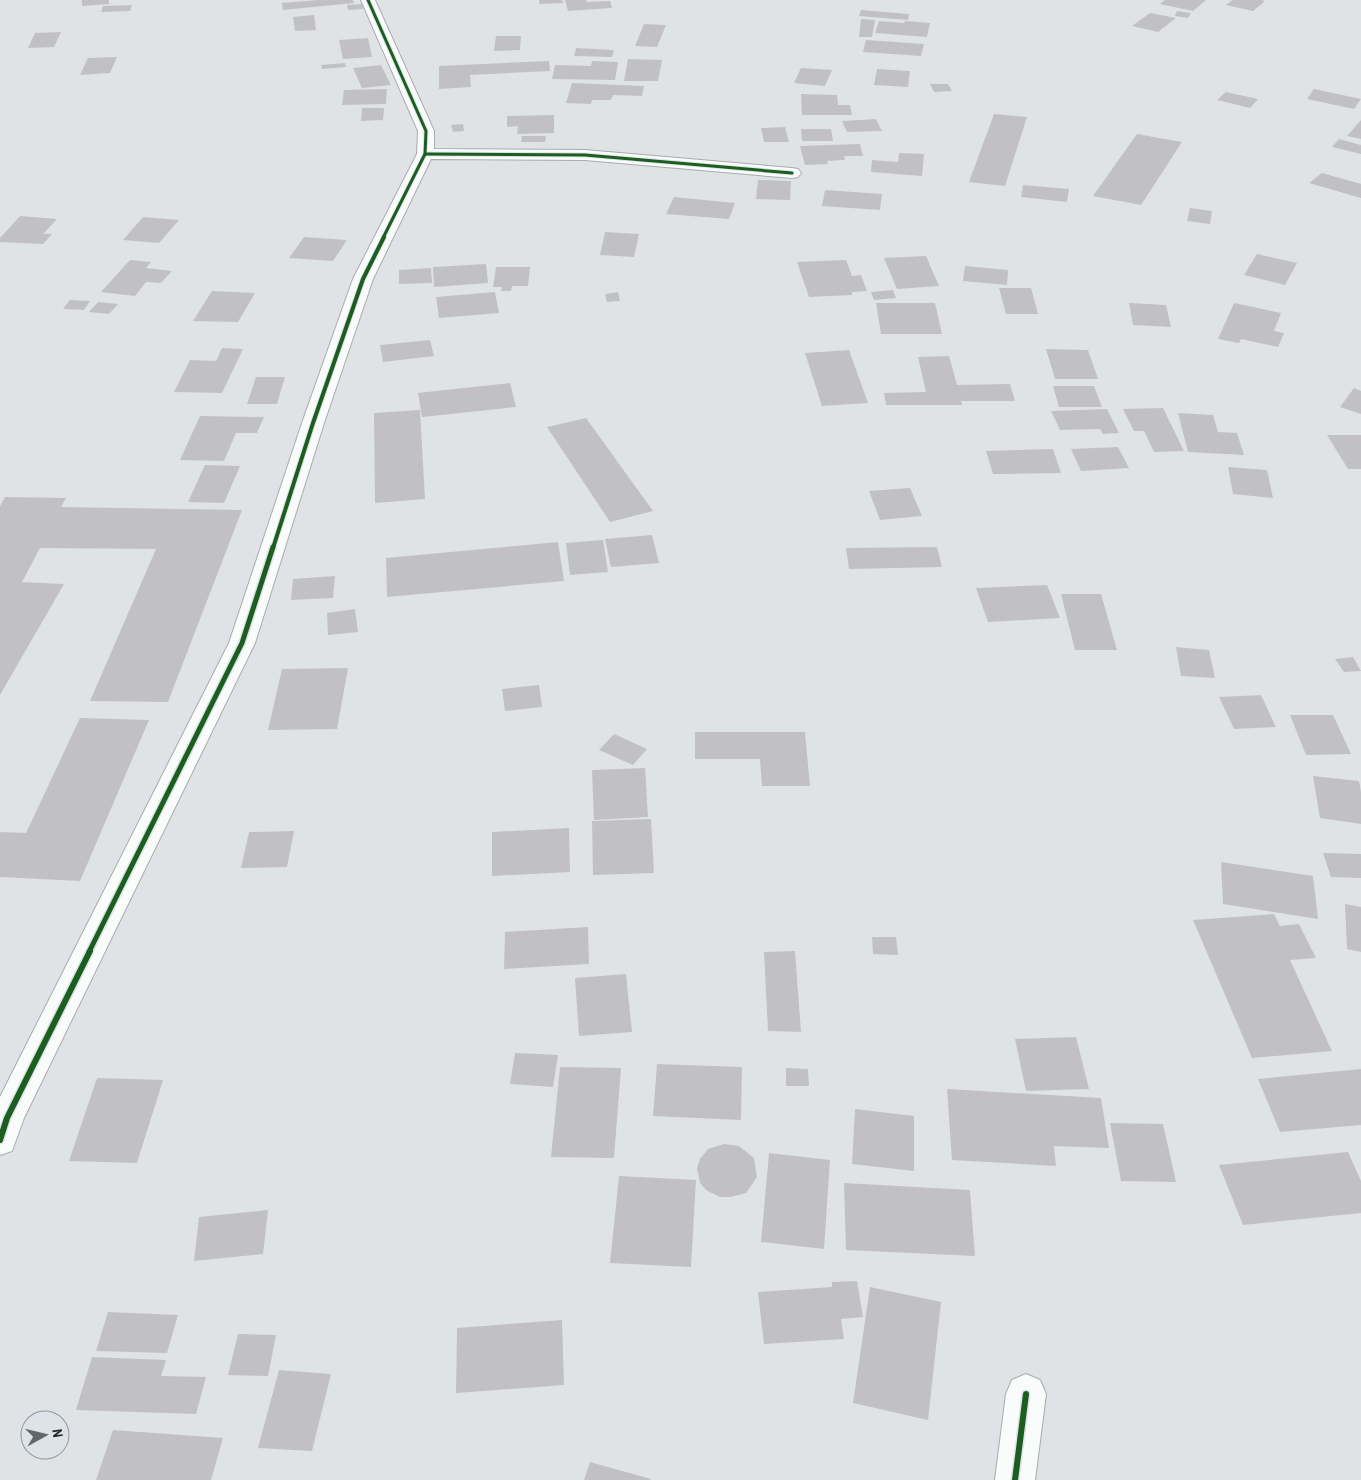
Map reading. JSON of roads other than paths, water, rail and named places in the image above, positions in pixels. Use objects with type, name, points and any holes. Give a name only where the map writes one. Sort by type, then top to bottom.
[{"type":"street","points":[[0,1140],[7,1118],[242,643],[313,423],[363,279],[425,154],[426,131],[368,0]]},
{"type":"street","points":[[425,154],[586,155],[792,173]]},
{"type":"street","points":[[1015,1480],[1026,1394]]}]
